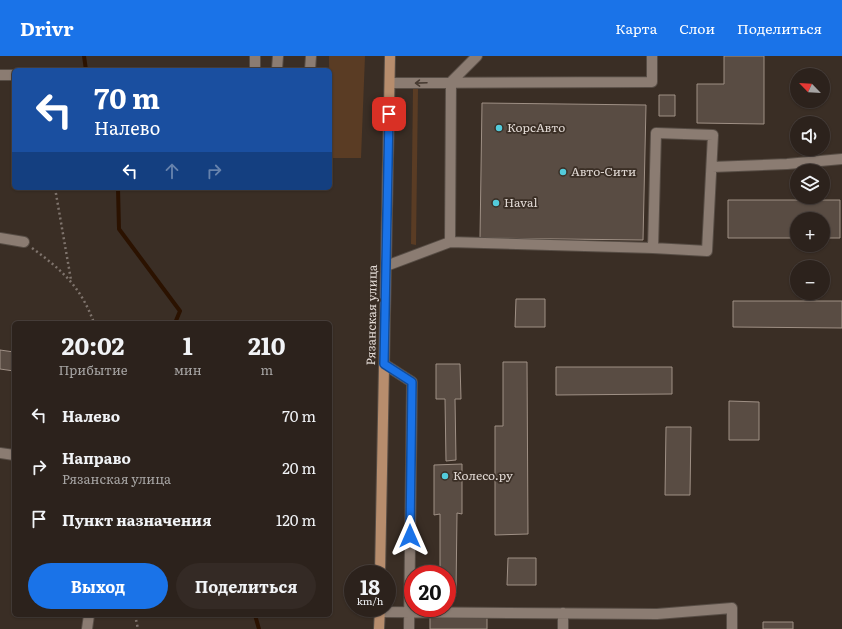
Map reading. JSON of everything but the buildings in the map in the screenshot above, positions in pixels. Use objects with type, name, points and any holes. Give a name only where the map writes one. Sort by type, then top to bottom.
[{"type":"main road","name":"Рязанская улица","points":[[380,565],[390,56]]},
{"type":"main road","points":[[379,629],[380,617]]},
{"type":"street","points":[[255,56],[255,68]]},
{"type":"street","points":[[277,68],[278,56]]},
{"type":"street","points":[[310,68],[311,56]]},
{"type":"street","points":[[450,242],[451,82],[477,56]]},
{"type":"street","points":[[390,83],[652,82],[652,56]]},
{"type":"street","points":[[0,75],[12,75]]},
{"type":"street","points":[[386,266],[450,242],[708,251],[713,135],[656,133],[653,248]]},
{"type":"street","points":[[712,167],[842,160]]},
{"type":"street","points":[[0,238],[24,242]]},
{"type":"street","points":[[384,364],[412,382],[410,565]]},
{"type":"street","points":[[0,453],[12,455]]},
{"type":"street","points":[[456,613],[657,614],[732,608],[732,629]]},
{"type":"street","points":[[563,613],[563,629]]},
{"type":"street","points":[[87,629],[89,617]]},
{"type":"street","points":[[409,629],[410,617]]},
{"type":"path","points":[[55,190],[71,281]]},
{"type":"path","points":[[24,242],[58,267],[71,281],[88,308],[93,321]]},
{"type":"path","points":[[135,617],[138,629]]},
{"type":"shaded area","points":[[329,56],[365,56],[361,158],[332,158],[332,68],[329,68]]},
{"type":"shaded area","points":[[413,88],[418,88],[416,245],[411,244]]},
{"type":"waterway","points":[[84,56],[86,68]]},
{"type":"waterway","points":[[118,190],[119,229],[180,311],[176,321]]},
{"type":"waterway","points":[[256,617],[259,629]]},
{"type":"place","name":"КорсАвто","points":[[499,128]]},
{"type":"place","name":"Авто-Сити","points":[[563,172]]},
{"type":"place","name":"Haval","points":[[496,203]]},
{"type":"place","name":"Колесо.ру","points":[[445,476]]},
{"type":"route","points":[[389,114],[384,364],[412,382],[410,536]]}]
